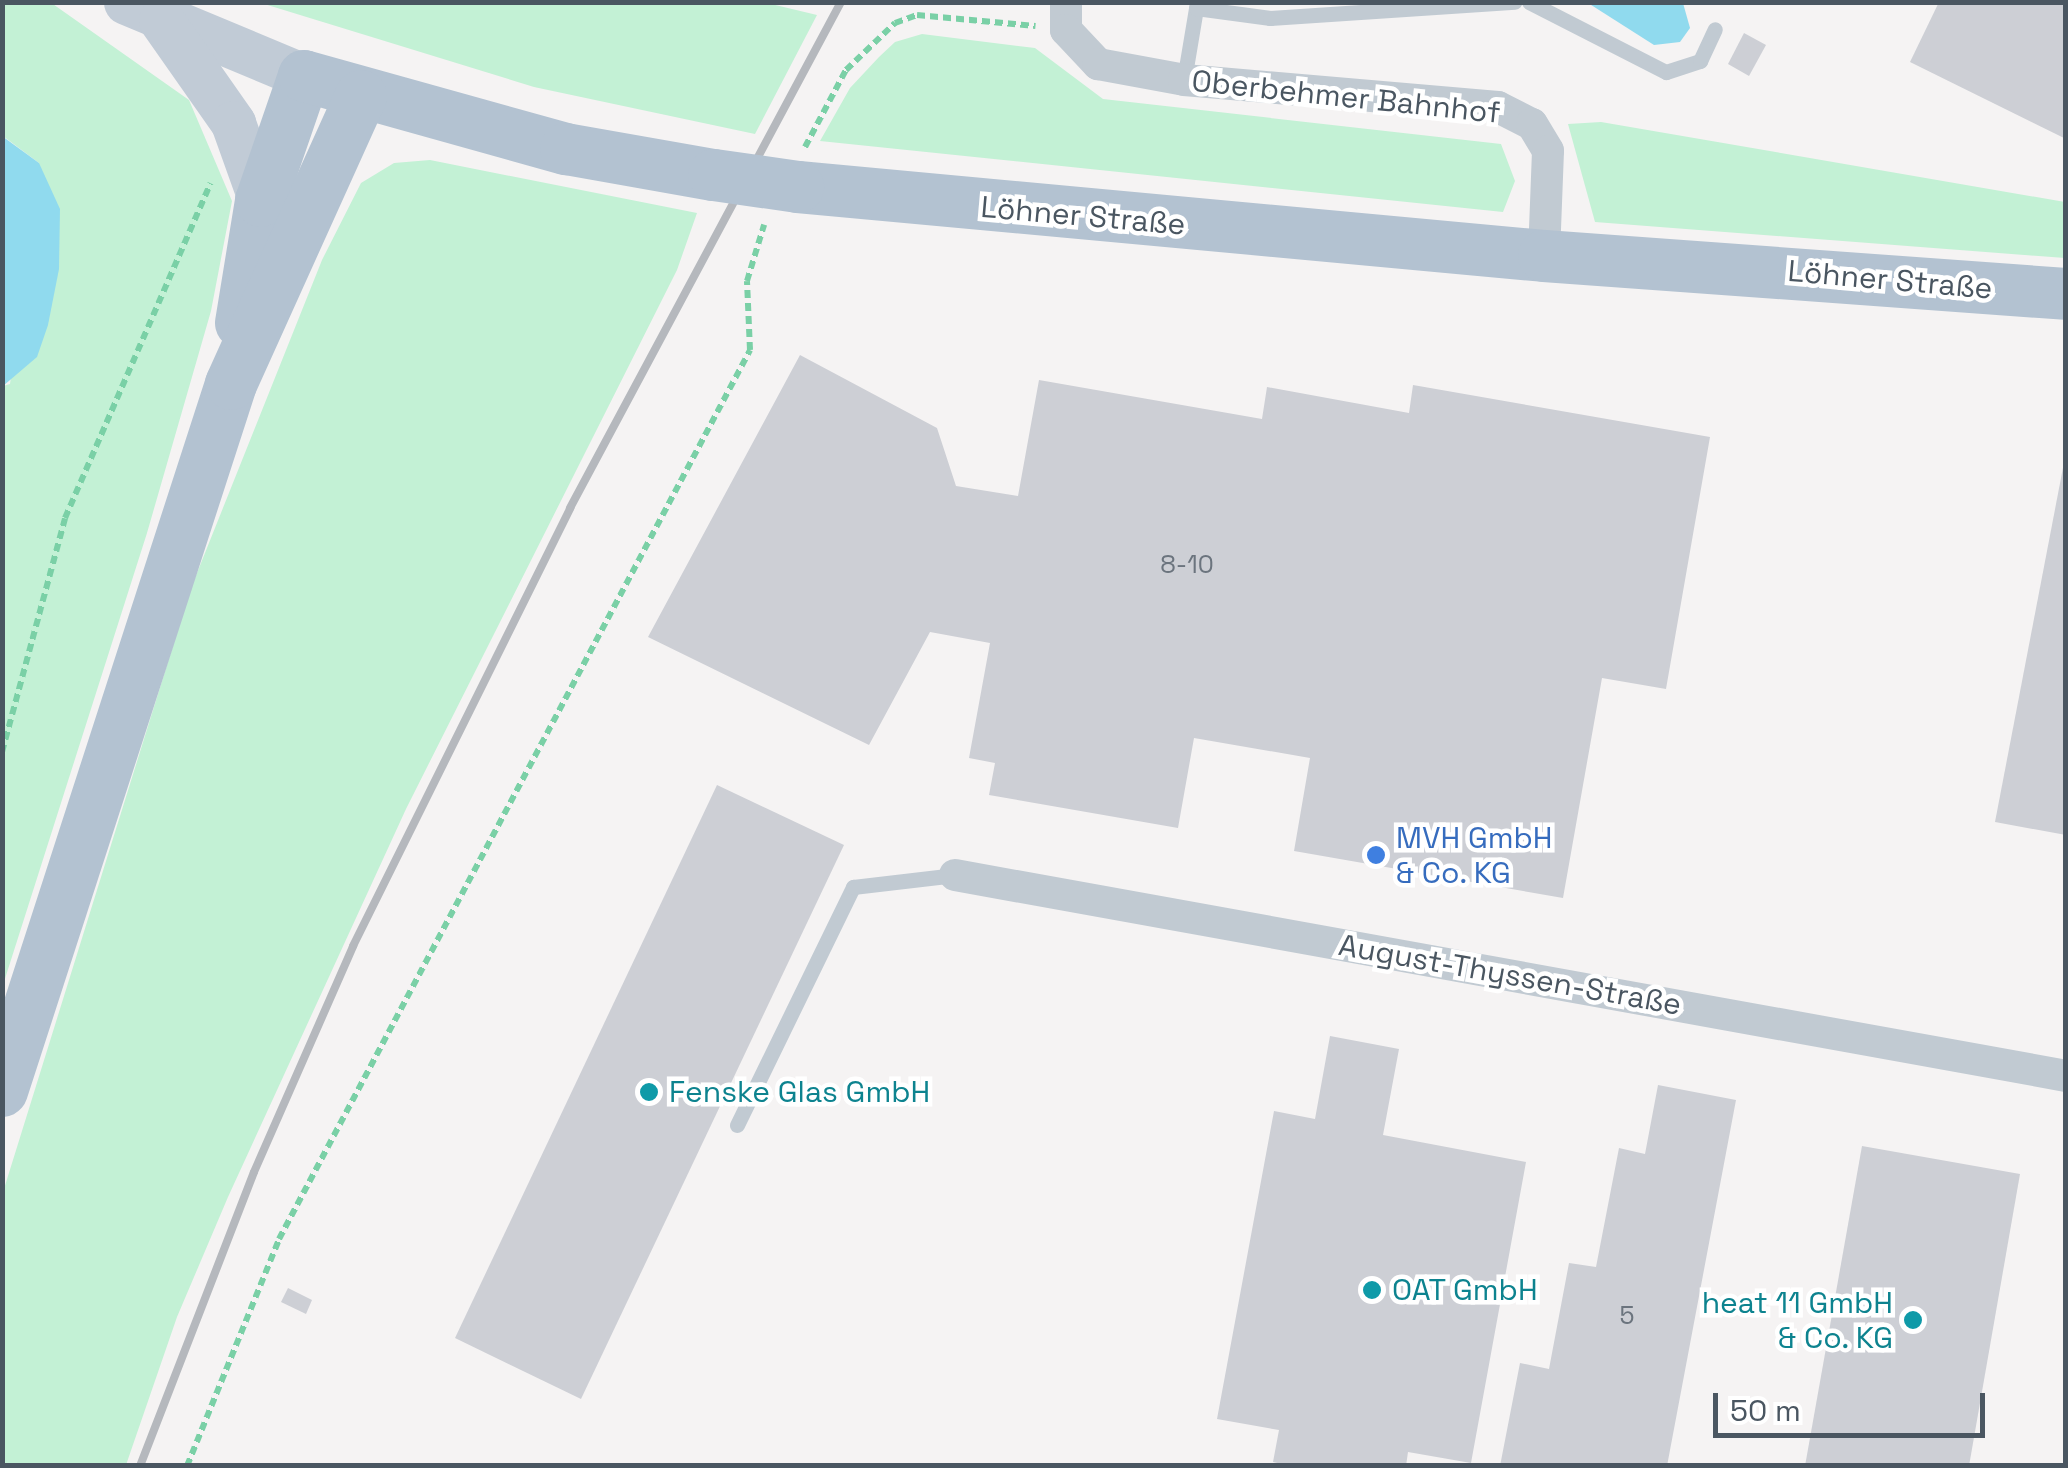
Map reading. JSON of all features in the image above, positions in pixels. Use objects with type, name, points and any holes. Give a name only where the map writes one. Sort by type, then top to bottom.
[{"type":"main road","name":"Löhner Straße","points":[[144,11],[362,96],[566,150],[714,175],[1544,256],[2066,294]]},
{"type":"main road","points":[[144,11],[233,123],[262,201]]},
{"type":"main road","points":[[232,384],[262,201],[304,76]]},
{"type":"main road","points":[[2,1091],[232,384],[362,96]]},
{"type":"street","name":"Oberbehmer Bahnhof","points":[[1066,16],[1098,64],[1184,80],[1498,108],[1532,124],[1548,151],[1544,256]]},
{"type":"street","name":"August-Thyssen-Straße","points":[[955,875],[2066,1076]]},
{"type":"lane","points":[[1184,80],[1196,6],[1270,18],[1514,2]]},
{"type":"lane","points":[[1529,2],[1666,72],[1700,61],[1715,29]]},
{"type":"lane","points":[[737,1124],[853,888],[955,875]]},
{"type":"path","points":[[187,1466],[279,1239],[750,350],[747,282],[756,238],[789,185],[846,70],[895,22],[945,16],[1066,16]]},
{"type":"path","points":[[2,752],[65,518],[199,220],[214,172]]},
{"type":"green space","points":[[50,2],[189,100],[232,201],[211,311],[147,533],[3,985],[3,386],[10,384],[39,163],[3,136],[2,3]]},
{"type":"green space","points":[[261,3],[767,3],[817,15],[755,134],[534,87]]},
{"type":"green space","points":[[922,34],[1035,48],[1103,99],[1501,144],[1515,181],[1503,212],[820,141],[850,88],[879,57],[895,42]]},
{"type":"green space","points":[[1601,122],[2065,202],[2065,258],[1595,222],[1568,124]]},
{"type":"green space","points":[[430,160],[697,213],[677,270],[406,809],[228,1197],[177,1317],[126,1465],[3,1466],[3,1192],[191,588],[322,260],[361,183],[394,163]]},
{"type":"water","points":[[1588,3],[1683,3],[1690,28],[1680,42],[1654,45]]},
{"type":"water","points":[[2,136],[39,163],[60,209],[59,269],[48,325],[37,357],[3,386]]},
{"type":"building","points":[[1939,2],[2066,2],[2064,138],[1910,62]]},
{"type":"building","points":[[1744,33],[1766,45],[1749,76],[1728,64]]},
{"type":"building","points":[[800,355],[937,428],[956,486],[1018,496],[1039,380],[1262,419],[1267,387],[1409,413],[1413,385],[1710,437],[1666,689],[1602,678],[1563,898],[1294,851],[1310,758],[1194,738],[1178,828],[989,795],[995,763],[969,758],[990,643],[930,632],[869,745],[648,637]]},
{"type":"building","points":[[2066,452],[2066,835],[1995,822]]},
{"type":"building","name":"Fenske Glas GmbH","points":[[717,785],[844,845],[581,1399],[455,1338]]},
{"type":"building","name":"OAT GmbH","points":[[1330,1036],[1399,1049],[1383,1135],[1526,1162],[1471,1463],[1408,1452],[1406,1466],[1290,1466],[1273,1462],[1279,1430],[1217,1419],[1274,1111],[1315,1119]]},
{"type":"building","points":[[1658,1085],[1736,1100],[1667,1466],[1500,1466],[1520,1363],[1549,1369],[1569,1263],[1596,1267],[1619,1148],[1645,1154]]},
{"type":"building","name":"heat 11 GmbH & Co. KG","points":[[1862,1146],[2020,1174],[1969,1466],[1805,1466]]},
{"type":"building","points":[[288,1288],[312,1300],[306,1314],[281,1302]]},
{"type":"railway","points":[[140,1466],[254,1172],[353,946],[570,508],[841,2]]},
{"type":"place","name":"MVH GmbH & Co. KG","points":[[1376,855]]},
{"type":"place","name":"Fenske Glas GmbH","points":[[649,1092]]},
{"type":"place","name":"OAT GmbH","points":[[1372,1290]]},
{"type":"place","name":"heat 11 GmbH & Co. KG","points":[[1913,1320]]}]
